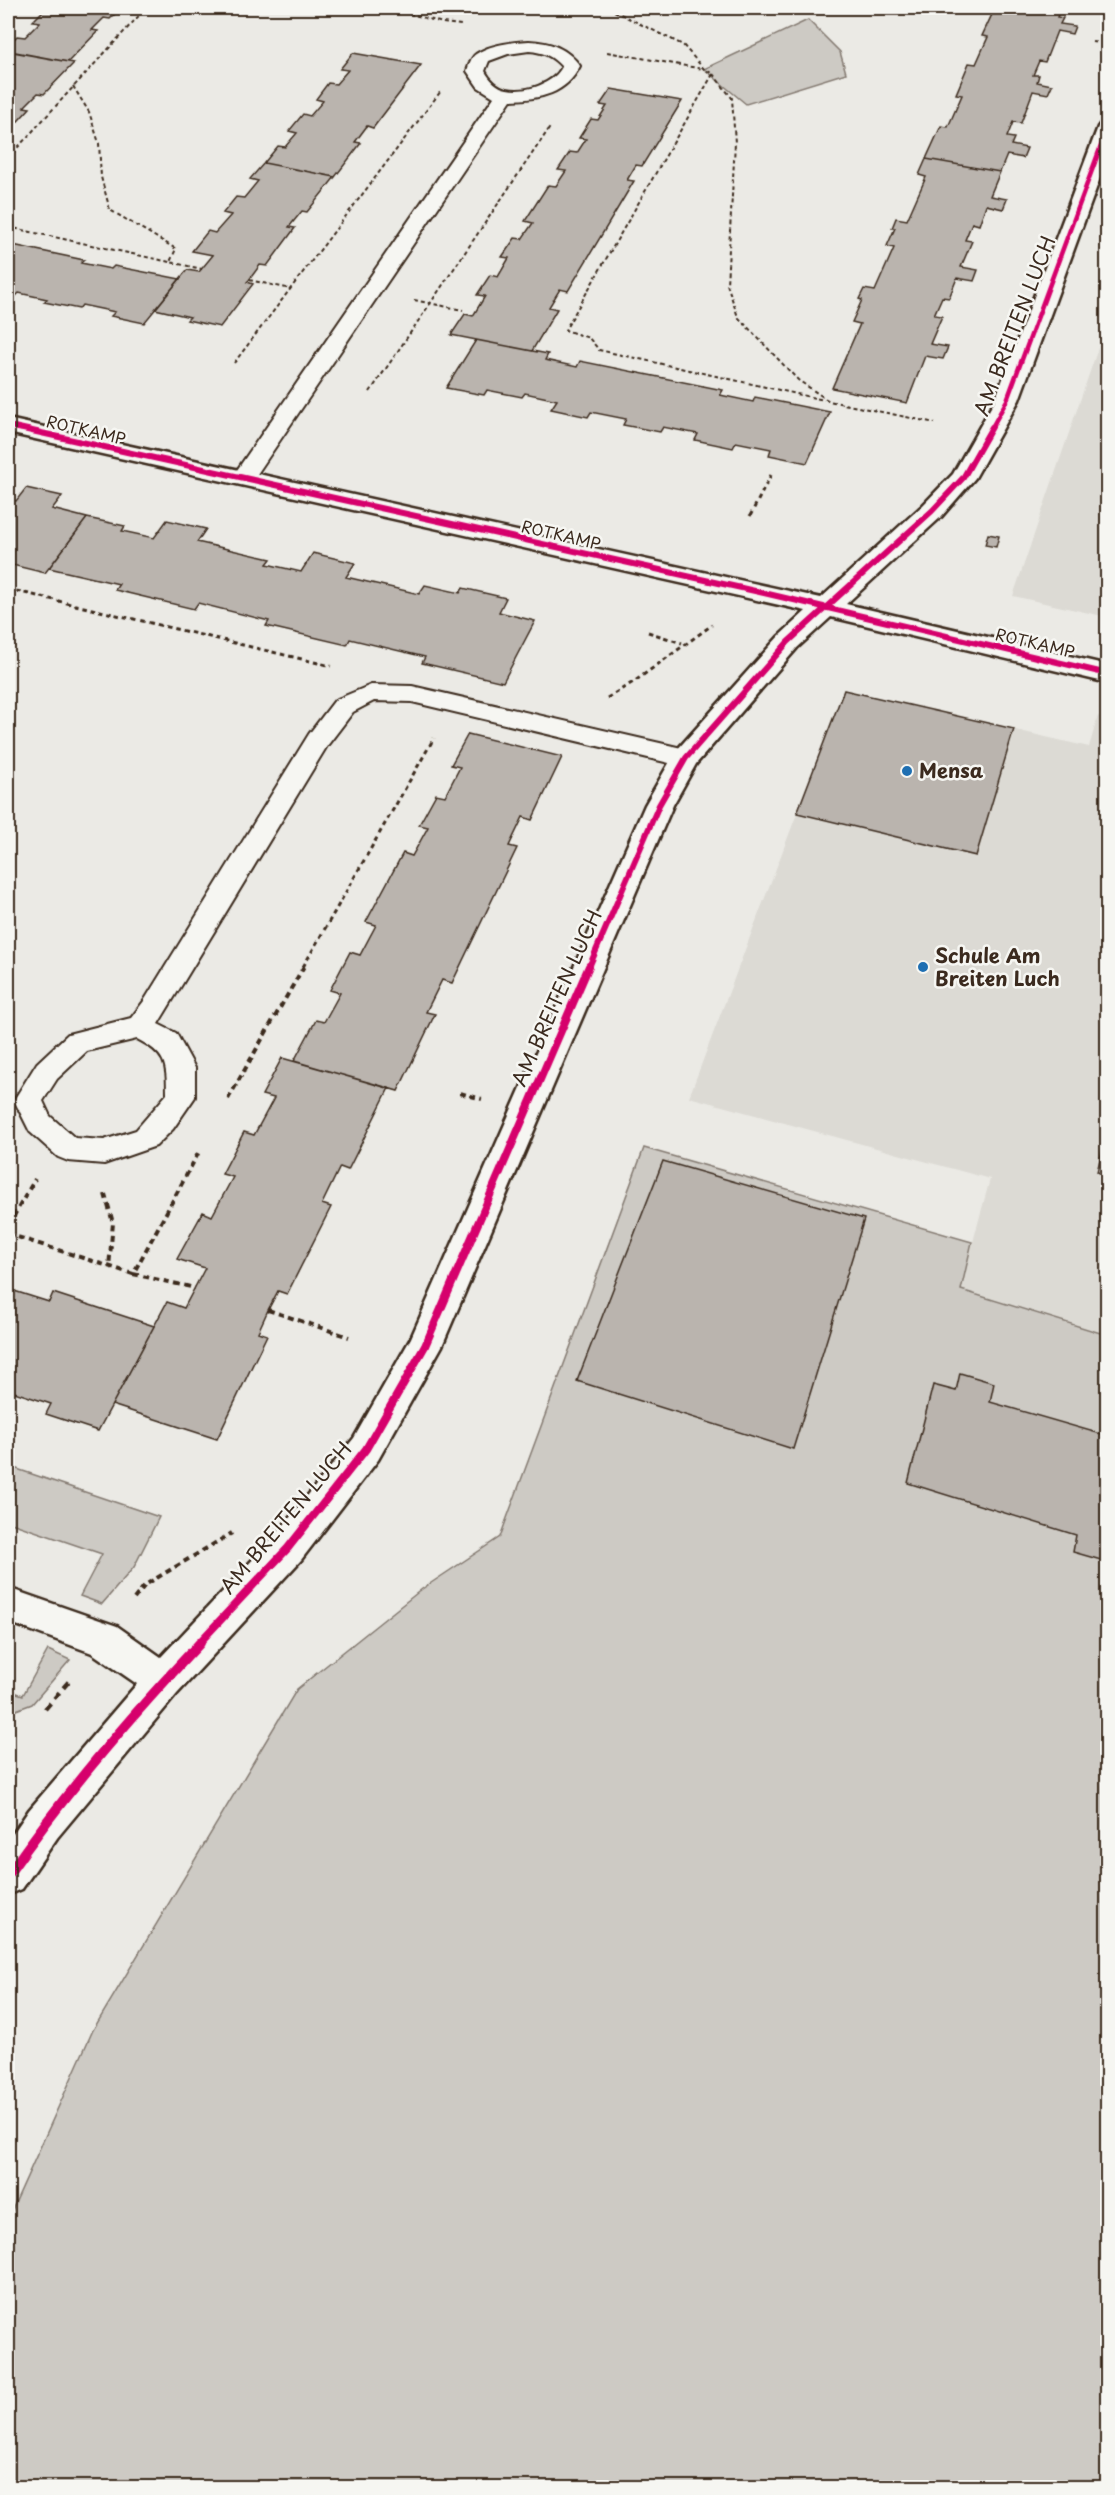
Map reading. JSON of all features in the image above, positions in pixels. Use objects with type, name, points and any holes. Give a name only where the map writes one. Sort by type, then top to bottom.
[{"type":"street","name":"AM BREITEN LUCH","points":[[8,1875],[43,1824],[164,1681],[288,1548],[360,1456],[425,1346],[655,814],[686,758],[788,642],[932,511],[963,477],[986,441],[1007,400],[1107,127]]},
{"type":"street","name":"ROTKAMP","points":[[8,426],[827,608],[1107,674]]},
{"type":"street","points":[[8,1605],[104,1639],[164,1681]]},
{"type":"lane","points":[[527,45],[549,48],[565,58],[571,66],[568,76],[557,85],[523,94],[505,95],[492,91],[482,82],[476,71],[481,58],[501,49],[527,45]]},
{"type":"lane","points":[[243,478],[505,95]]},
{"type":"lane","points":[[140,1027],[166,1041],[180,1068],[181,1097],[163,1121],[146,1138],[104,1152],[68,1149],[40,1124],[28,1100],[47,1071],[78,1042],[140,1027],[154,1009],[318,740],[344,706],[371,693],[412,694],[686,758]]},
{"type":"path","points":[[8,158],[146,8]]},
{"type":"path","points":[[389,8],[443,23],[466,25]]},
{"type":"path","points":[[608,8],[683,45],[704,69]]},
{"type":"path","points":[[1092,42],[1107,44]]},
{"type":"path","points":[[602,51],[704,69],[713,74],[732,98],[735,143],[727,284],[738,317],[798,380],[829,401]]},
{"type":"path","points":[[713,74],[565,330],[589,338],[599,350],[935,423]]},
{"type":"path","points":[[234,363],[447,84]]},
{"type":"path","points":[[73,86],[89,112],[99,143],[101,177],[110,210],[176,249],[170,262]]},
{"type":"path","points":[[370,392],[556,119]]},
{"type":"path","points":[[8,227],[202,269]]},
{"type":"path","points":[[249,279],[291,289]]},
{"type":"path","points":[[372,292],[463,310]]},
{"type":"path","points":[[750,516],[771,475]]},
{"type":"path","points":[[8,589],[331,666]]},
{"type":"path","points":[[604,700],[634,684],[683,643],[712,625]]},
{"type":"path","points":[[648,632],[683,643]]},
{"type":"path","points":[[223,1108],[454,703]]},
{"type":"path","points":[[8,1226],[58,1140]]},
{"type":"path","points":[[133,1274],[200,1149]]},
{"type":"path","points":[[91,1151],[113,1223],[109,1267]]},
{"type":"path","points":[[8,1234],[133,1274],[195,1288]]},
{"type":"path","points":[[268,1310],[349,1337]]},
{"type":"shaded area","points":[[808,20],[840,52],[846,73],[746,104],[704,69]]},
{"type":"shaded area","points":[[1107,322],[1108,617],[1013,596]]},
{"type":"shaded area","name":"Schule Am Breiten Luch","points":[[844,690],[1089,747],[1098,716],[1107,718],[1107,1335],[960,1290],[990,1179],[689,1097]]},
{"type":"shaded area","points":[[644,1148],[972,1242],[961,1290],[1107,1335],[1107,2487],[8,2488],[8,2219],[93,2030],[297,1689],[422,1589],[500,1537]]},
{"type":"shaded area","points":[[8,1466],[159,1517],[134,1567],[102,1604],[80,1596],[102,1554],[8,1522]]},
{"type":"shaded area","points":[[48,1650],[70,1660],[32,1704],[8,1711],[8,1690],[23,1695]]},
{"type":"building","points":[[46,8],[121,8],[110,19],[104,18],[92,30],[98,31],[68,62],[8,51],[8,45],[17,36],[25,37],[40,22],[33,21]]},
{"type":"building","points":[[995,8],[1061,8],[1057,17],[1063,18],[1060,24],[1075,26],[1072,34],[1057,31],[1045,62],[1039,61],[1033,75],[1039,75],[1037,82],[1052,85],[1048,94],[1033,91],[1021,123],[1013,122],[1007,137],[1014,138],[1011,145],[1027,148],[1023,158],[1007,155],[1000,172],[926,159],[941,126],[948,127],[962,95],[956,94],[969,63],[976,64],[988,37],[982,36]]},
{"type":"building","points":[[10,51],[74,63],[44,94],[38,93],[24,107],[30,108],[8,132],[8,54]]},
{"type":"building","points":[[353,53],[421,65],[373,128],[367,126],[355,142],[361,143],[335,177],[264,163],[278,146],[285,147],[297,133],[289,131],[303,114],[310,116],[323,101],[316,99],[328,83],[336,84],[348,70],[340,69]]},
{"type":"building","points":[[611,89],[682,101],[642,166],[636,165],[627,180],[634,181],[568,291],[560,289],[549,307],[557,309],[532,351],[451,335],[465,314],[473,316],[485,296],[477,295],[490,275],[498,277],[509,258],[502,257],[515,238],[522,239],[533,223],[525,221],[548,185],[556,186],[566,171],[558,170],[570,152],[577,153],[586,139],[579,138],[591,119],[598,120],[607,106],[600,105]]},
{"type":"building","points":[[926,159],[1000,172],[990,196],[1007,199],[1003,209],[986,205],[979,225],[972,223],[965,240],[972,241],[961,267],[978,270],[974,281],[957,278],[949,298],[942,297],[934,315],[942,316],[930,344],[948,347],[943,359],[925,356],[907,403],[832,388],[860,324],[852,322],[862,300],[859,299],[864,289],[875,291],[894,248],[887,246],[895,228],[892,228],[896,218],[907,220],[926,177],[919,175]]},
{"type":"building","points":[[264,163],[335,177],[307,212],[302,211],[289,227],[295,228],[267,266],[260,265],[247,282],[253,284],[220,327],[187,320],[190,317],[155,309],[187,270],[199,272],[213,255],[192,251],[208,231],[215,233],[231,215],[223,213],[236,197],[244,198],[258,181],[250,179]]},
{"type":"building","points":[[8,244],[84,260],[81,263],[111,269],[114,266],[180,279],[144,323],[111,316],[115,312],[82,305],[79,309],[44,302],[47,299],[19,293],[16,296],[8,294]]},
{"type":"building","points":[[476,340],[548,354],[545,360],[577,367],[580,361],[723,390],[720,395],[753,402],[755,397],[830,412],[807,463],[769,455],[771,449],[736,442],[733,448],[695,440],[698,434],[663,427],[660,432],[623,425],[626,419],[591,412],[588,417],[551,409],[557,400],[525,393],[522,397],[487,390],[484,395],[446,388]]},
{"type":"building","points":[[26,488],[62,496],[52,509],[87,518],[45,573],[8,564],[8,499],[16,501]]},
{"type":"building","points":[[87,518],[125,526],[122,531],[154,538],[167,520],[206,529],[197,542],[271,559],[267,564],[301,572],[313,553],[355,563],[346,577],[419,594],[425,585],[460,593],[463,588],[506,598],[499,612],[535,621],[503,682],[422,663],[425,657],[350,639],[347,645],[266,626],[269,621],[198,603],[194,609],[115,590],[119,584],[49,568]]},
{"type":"building","points":[[988,534],[999,536],[996,547],[985,545]]},
{"type":"building","name":"Mensa","points":[[844,690],[1014,729],[976,856],[797,813]]},
{"type":"building","points":[[468,734],[562,757],[532,820],[523,817],[509,846],[517,848],[452,983],[442,980],[426,1012],[435,1014],[398,1091],[294,1061],[316,1020],[324,1022],[340,993],[330,990],[350,952],[360,955],[376,925],[366,922],[403,853],[412,856],[428,827],[419,825],[436,794],[445,796],[460,767],[451,765]]},
{"type":"building","points":[[282,1058],[389,1088],[348,1170],[340,1167],[322,1204],[331,1207],[287,1294],[278,1291],[268,1310],[258,1332],[267,1335],[217,1439],[112,1405],[167,1302],[184,1308],[205,1268],[177,1259],[203,1212],[212,1216],[233,1177],[222,1174],[244,1132],[254,1135],[274,1098],[262,1095]]},
{"type":"building","points":[[1108,1125],[1108,1175],[1097,1172]]},
{"type":"building","points":[[663,1161],[864,1219],[793,1449],[577,1381]]},
{"type":"building","points":[[8,1289],[49,1302],[53,1293],[154,1326],[98,1431],[46,1414],[51,1404],[8,1390]]},
{"type":"building","points":[[960,1373],[994,1383],[990,1402],[1108,1436],[1108,1562],[1073,1552],[1076,1535],[908,1483],[933,1385],[956,1391]]},
{"type":"cycle path","points":[[8,1875],[43,1824],[164,1681],[288,1548],[366,1449],[425,1346],[659,805],[686,758],[788,642],[932,511],[963,478],[1007,400],[1108,127]]},
{"type":"cycle path","points":[[8,426],[764,593],[1108,674]]},
{"type":"place","name":"Mensa","points":[[907,771]]},
{"type":"place","name":"Schule Am Breiten Luch","points":[[923,967]]}]
